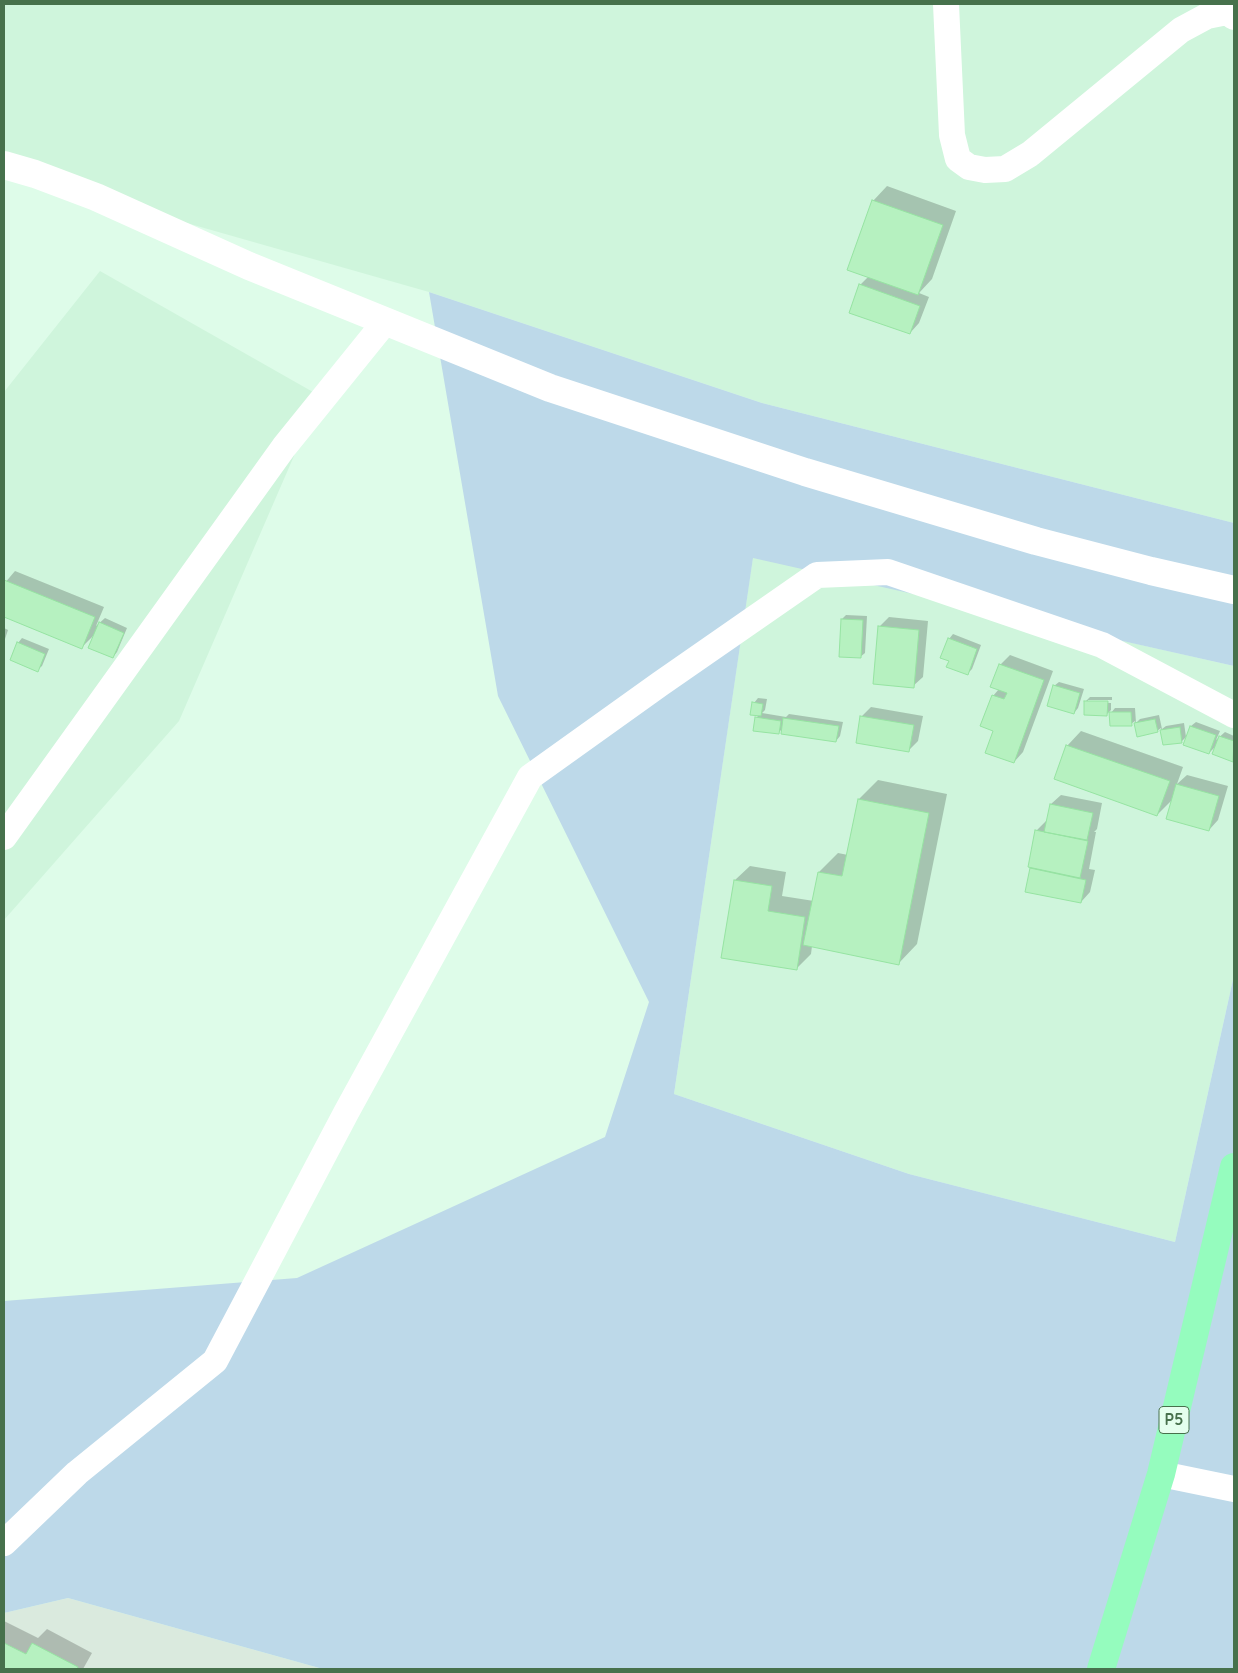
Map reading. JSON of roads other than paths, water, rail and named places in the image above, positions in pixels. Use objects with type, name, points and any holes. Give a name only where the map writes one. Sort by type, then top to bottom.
[{"type":"main road","name":"P5","points":[[1101,1669],[1161,1474],[1234,1167]]},
{"type":"street","points":[[946,4],[952,136],[958,159],[969,167],[985,170],[1005,169],[1030,154],[1181,30],[1207,16],[1227,12],[1234,16]]},
{"type":"street","points":[[4,165],[35,174],[96,197],[249,266],[550,388],[805,472],[1036,541],[1151,572],[1234,590]]},
{"type":"street","points":[[4,837],[284,447],[385,322]]},
{"type":"street","points":[[4,1543],[77,1473],[215,1361],[352,1103],[530,777],[817,575],[888,572],[1102,645],[1234,716]]},
{"type":"street","points":[[1161,1474],[1234,1489]]}]
